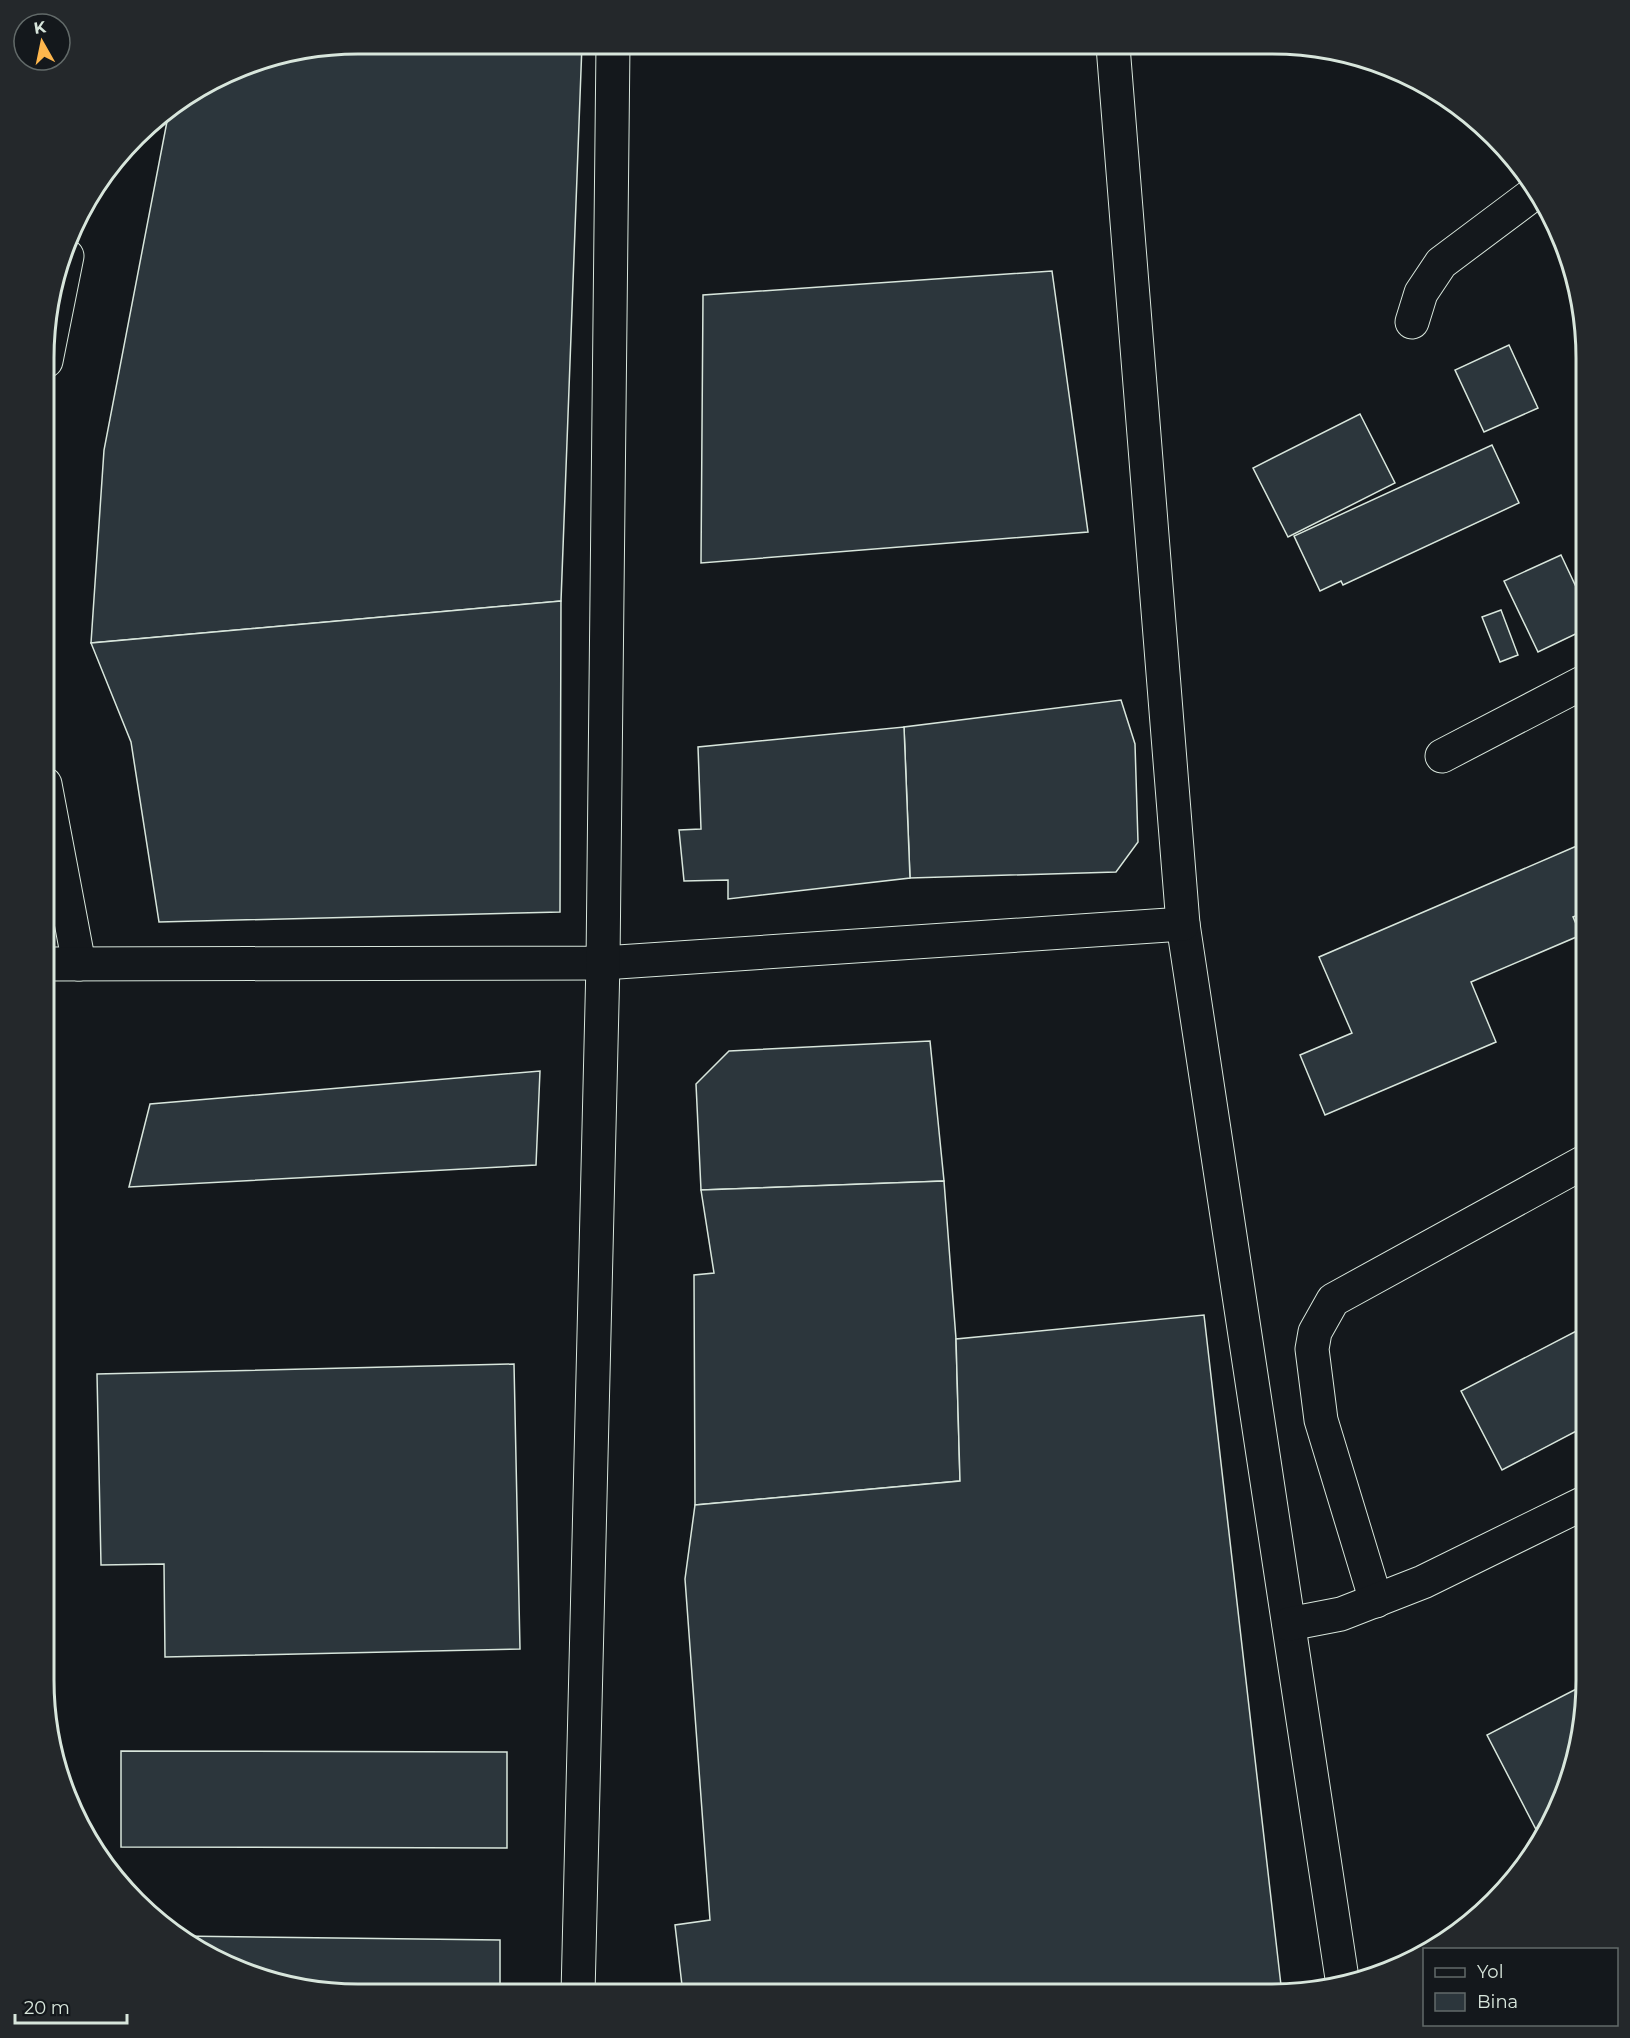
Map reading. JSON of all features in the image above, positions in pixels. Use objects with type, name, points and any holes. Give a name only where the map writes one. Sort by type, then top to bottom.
[{"type":"street","points":[[578,1984],[603,963],[614,54]]},
{"type":"street","points":[[1114,54],[1183,924],[1342,1976]]},
{"type":"street","points":[[1412,322],[1421,294],[1441,263],[1530,198]]},
{"type":"street","points":[[1442,756],[1576,686]]},
{"type":"street","points":[[54,832],[79,964]]},
{"type":"street","points":[[54,964],[603,963],[1183,924]]},
{"type":"street","points":[[1376,1601],[1321,1420],[1312,1350],[1315,1332],[1322,1315],[1333,1300],[1576,1166]]},
{"type":"street","points":[[1288,1624],[1341,1614],[1423,1582],[1576,1507]]},
{"type":"building","points":[[358,54],[582,54],[561,601],[91,643],[104,450],[167,122],[173,117],[224,85],[261,70],[299,60]]},
{"type":"building","points":[[1052,271],[1088,532],[701,563],[703,295]]},
{"type":"building","points":[[1509,345],[1538,408],[1484,432],[1455,370]]},
{"type":"building","points":[[1360,414],[1395,483],[1288,537],[1253,468]]},
{"type":"building","points":[[1492,445],[1519,503],[1343,585],[1341,581],[1320,591],[1294,536]]},
{"type":"building","points":[[1561,555],[1576,587],[1576,634],[1538,652],[1504,581]]},
{"type":"building","points":[[561,601],[560,912],[159,922],[131,742],[91,643]]},
{"type":"building","points":[[1501,610],[1518,655],[1500,662],[1482,617]]},
{"type":"building","points":[[1121,700],[1135,744],[1138,842],[1116,872],[910,878],[904,727]]},
{"type":"building","points":[[904,727],[910,878],[728,899],[728,880],[684,881],[679,830],[701,829],[698,747]]},
{"type":"building","points":[[1576,846],[1576,916],[1573,917],[1576,924],[1576,937],[1471,982],[1496,1042],[1325,1115],[1300,1055],[1352,1033],[1319,957]]},
{"type":"building","points":[[930,1041],[944,1181],[701,1190],[696,1084],[729,1051]]},
{"type":"building","points":[[540,1071],[536,1165],[129,1187],[150,1104]]},
{"type":"building","points":[[944,1181],[956,1339],[960,1481],[695,1505],[694,1275],[714,1273],[701,1190]]},
{"type":"building","points":[[1204,1315],[1281,1984],[682,1984],[675,1925],[710,1920],[685,1579],[695,1505],[960,1481],[956,1339]]},
{"type":"building","points":[[1576,1331],[1576,1431],[1502,1470],[1461,1391]]},
{"type":"building","points":[[514,1364],[520,1649],[165,1657],[164,1564],[101,1565],[97,1374]]},
{"type":"building","points":[[1576,1689],[1566,1758],[1553,1796],[1536,1830],[1487,1735]]},
{"type":"building","points":[[121,1751],[507,1752],[507,1848],[121,1847]]},
{"type":"building","points":[[194,1936],[500,1940],[500,1984],[358,1984],[319,1981],[280,1974],[242,1961]]}]
